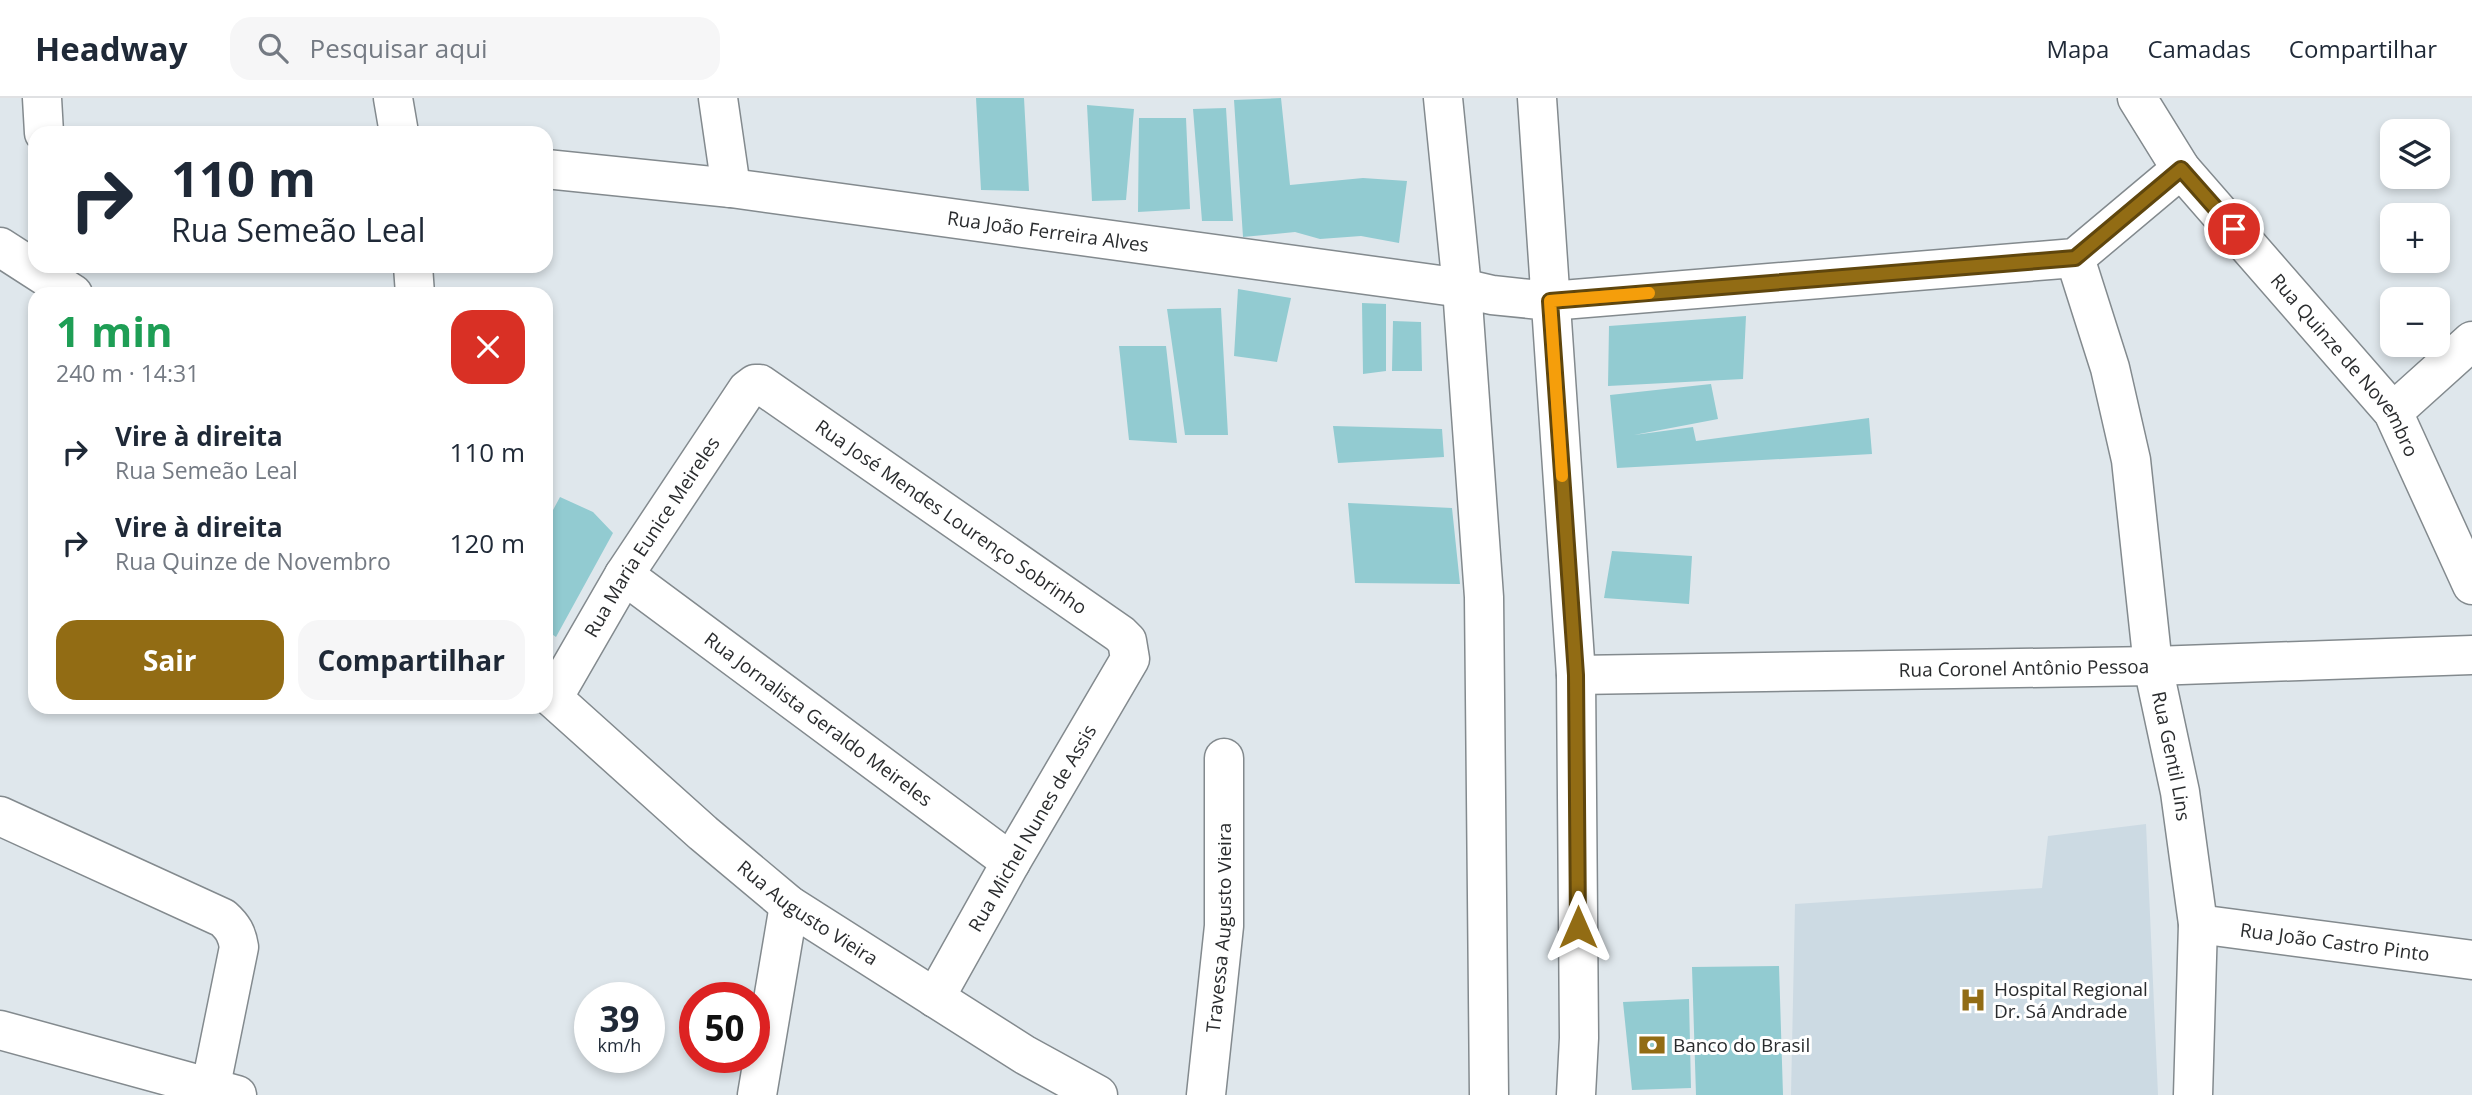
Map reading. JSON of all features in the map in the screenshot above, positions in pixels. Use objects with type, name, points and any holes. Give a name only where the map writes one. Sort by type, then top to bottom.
[{"type":"street","points":[[42,98],[44,126]]},
{"type":"street","points":[[393,98],[398,126]]},
{"type":"street","points":[[718,98],[731,188]]},
{"type":"street","points":[[1443,98],[1462,288],[1484,597],[1489,1095]]},
{"type":"street","points":[[1537,98],[1576,675],[1576,1095]]},
{"type":"street","name":"Rua Quinze de Novembro","points":[[2137,98],[2181,169],[2393,412],[2472,584]]},
{"type":"street","points":[[2075,258],[2181,169]]},
{"type":"street","name":"Rua João Ferreira Alves","points":[[553,170],[731,188],[1550,301],[2075,258]]},
{"type":"street","points":[[0,247],[28,263]]},
{"type":"street","name":"Rua Gentil Lins","points":[[2075,258],[2110,368],[2131,460],[2153,666],[2180,792],[2198,924],[2193,1095]]},
{"type":"street","points":[[2393,412],[2472,341]]},
{"type":"street","name":"Rua Maria Eunice Meireles","points":[[553,689],[624,575],[747,390],[760,384]]},
{"type":"street","name":"Rua José Mendes Lourenço Sobrinho","points":[[760,384],[1120,634],[1127,641],[1130,659]]},
{"type":"street","name":"Rua Jornalista Geraldo Meireles","points":[[624,575],[1011,862]]},
{"type":"street","name":"Rua Coronel Antônio Pessoa","points":[[1576,675],[2153,666],[2472,655]]},
{"type":"street","name":"Rua Michel Nunes de Assis","points":[[935,998],[1130,659]]},
{"type":"street","name":"Rua Augusto Vieira","points":[[553,699],[703,833],[789,905],[1025,1055],[1098,1095]]},
{"type":"street","name":"Travessa Augusto Vieira","points":[[1206,1095],[1224,926],[1224,758]]},
{"type":"street","points":[[0,816],[223,918],[237,935],[239,947],[218,1093],[0,1030]]},
{"type":"street","points":[[757,1095],[789,905]]},
{"type":"street","name":"Rua João Castro Pinto","points":[[2198,924],[2472,960]]},
{"type":"shaded area","name":"Hospital Regional Dr. Sá Andrade","points":[[2146,824],[2158,1095],[1791,1095],[1795,904],[2042,888],[2048,836]]},
{"type":"building","points":[[976,98],[1024,98],[1029,191],[981,190]]},
{"type":"building","points":[[1281,98],[1290,185],[1363,178],[1407,181],[1399,243],[1361,236],[1320,239],[1295,232],[1243,237],[1234,100]]},
{"type":"building","points":[[1087,105],[1134,109],[1126,200],[1092,201]]},
{"type":"building","points":[[1226,108],[1233,221],[1202,221],[1193,109]]},
{"type":"building","points":[[1139,118],[1186,118],[1190,209],[1138,212]]},
{"type":"building","points":[[1238,289],[1291,298],[1277,362],[1234,356]]},
{"type":"building","points":[[1362,303],[1386,304],[1386,371],[1363,374]]},
{"type":"building","points":[[1221,308],[1228,435],[1185,435],[1167,309]]},
{"type":"building","points":[[1746,316],[1743,379],[1608,386],[1609,326]]},
{"type":"building","points":[[1393,321],[1421,322],[1422,371],[1392,371]]},
{"type":"building","points":[[1119,346],[1166,346],[1177,443],[1129,440]]},
{"type":"building","points":[[1711,384],[1718,419],[1634,435],[1693,427],[1696,441],[1869,418],[1872,454],[1617,468],[1610,395]]},
{"type":"building","points":[[1333,426],[1442,429],[1444,457],[1338,463]]},
{"type":"building","points":[[560,497],[593,512],[613,533],[556,637],[553,635],[553,510]]},
{"type":"building","points":[[1348,503],[1452,508],[1460,584],[1355,583]]},
{"type":"building","points":[[1612,551],[1692,556],[1689,604],[1604,598]]},
{"type":"building","points":[[1779,966],[1783,1095],[1696,1095],[1692,967]]},
{"type":"building","points":[[1689,999],[1691,1088],[1632,1090],[1623,1002]]},
{"type":"slow traffic","points":[[1562,476],[1550,301],[1649,293]]},
{"type":"place","name":"Hospital Regional Dr. Sá Andrade","points":[[1973,1000]]},
{"type":"place","name":"Banco do Brasil","points":[[1652,1045]]},
{"type":"route","points":[[1578,927],[1576,675],[1550,301],[2075,258],[2181,169],[2234,229]]}]
